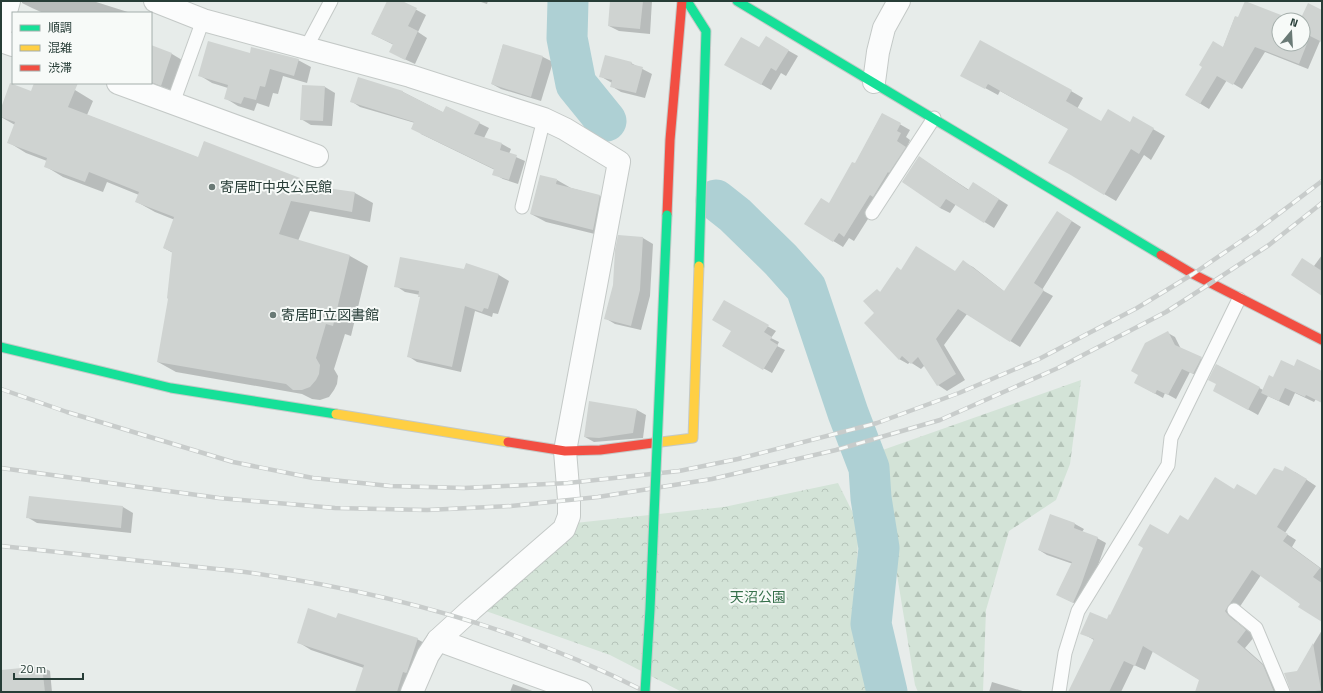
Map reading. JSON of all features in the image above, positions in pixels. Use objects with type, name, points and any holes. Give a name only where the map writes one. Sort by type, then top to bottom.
[{"type":"street","points":[[1,30],[9,1]]},
{"type":"street","points":[[645,692],[650,609],[670,140],[682,1]]},
{"type":"street","points":[[1,347],[171,388],[565,451],[600,450],[693,438],[706,31],[687,1]]},
{"type":"street","points":[[737,1],[1193,274],[1322,340]]},
{"type":"street","points":[[874,82],[878,52],[884,28],[899,1]]},
{"type":"street","points":[[162,2],[203,20],[410,76],[544,119],[565,129],[619,162],[565,451],[569,516],[564,528],[472,608],[438,640],[428,655],[412,692]]},
{"type":"street","points":[[1,41],[12,45]]},
{"type":"street","points":[[121,84],[318,156]]},
{"type":"street","points":[[438,640],[569,690]]},
{"type":"lane","points":[[306,48],[331,1]]},
{"type":"lane","points":[[174,103],[203,20]]},
{"type":"lane","points":[[872,213],[934,118]]},
{"type":"lane","points":[[522,207],[544,119]]},
{"type":"lane","points":[[1059,692],[1065,653],[1078,612],[1168,465],[1171,438],[1239,298]]},
{"type":"lane","points":[[1234,610],[1256,628],[1283,692]]},
{"type":"green space","points":[[1081,380],[1070,464],[1056,500],[1009,531],[986,610],[983,692],[918,692],[915,685],[877,452]]},
{"type":"green space","name":"天沼公園","points":[[838,483],[859,525],[853,628],[873,692],[682,692],[610,655],[483,610],[575,523],[724,507]]},
{"type":"building","points":[[387,1],[402,1],[417,8],[408,26],[418,31],[405,60],[389,52],[393,44],[371,34]]},
{"type":"building","points":[[610,1],[643,1],[640,29],[608,26]]},
{"type":"building","points":[[1245,1],[1273,12],[1271,12],[1271,52],[1304,52],[1299,64],[1255,47],[1233,85],[1217,76],[1200,104],[1185,95],[1202,67],[1199,65],[1213,41],[1223,47],[1235,16],[1238,17]]},
{"type":"building","points":[[1308,3],[1322,10],[1322,42],[1311,36],[1311,12],[1304,12]]},
{"type":"building","points":[[766,36],[789,50],[776,71],[771,68],[761,85],[724,65],[741,37],[759,47]]},
{"type":"building","points":[[980,40],[1072,90],[1066,101],[1101,121],[1108,109],[1130,122],[1133,116],[1154,128],[1139,154],[1131,149],[1104,195],[1048,163],[1068,129],[988,84],[985,89],[960,76]]},
{"type":"building","points":[[208,41],[250,53],[251,47],[299,59],[294,76],[270,69],[265,87],[260,86],[256,100],[244,97],[241,104],[224,99],[228,85],[198,76]]},
{"type":"building","points":[[503,44],[543,56],[531,97],[491,84]]},
{"type":"building","points":[[152,45],[172,53],[161,86],[152,82]]},
{"type":"building","points":[[605,55],[632,62],[631,64],[643,67],[636,93],[610,87],[612,80],[599,77]]},
{"type":"building","points":[[358,77],[403,91],[443,112],[446,106],[480,122],[474,134],[502,143],[500,150],[517,155],[509,180],[492,175],[494,169],[411,129],[414,122],[350,102]]},
{"type":"building","points":[[10,83],[31,91],[34,84],[78,84],[68,107],[198,157],[204,141],[300,178],[298,184],[355,192],[352,212],[291,201],[279,234],[350,255],[333,326],[326,324],[316,358],[320,365],[319,374],[310,387],[302,390],[293,390],[286,384],[157,362],[168,299],[172,252],[163,248],[174,217],[135,202],[139,192],[89,172],[85,182],[44,167],[47,158],[7,143],[15,122],[1,117],[1,108]]},
{"type":"building","points":[[302,85],[325,86],[323,121],[300,120]]},
{"type":"building","points":[[882,113],[901,123],[897,131],[901,133],[897,141],[906,147],[889,173],[888,172],[873,197],[870,195],[844,237],[839,233],[833,242],[804,224],[821,198],[829,203],[852,162],[855,163]]},
{"type":"building","points":[[919,156],[968,190],[973,182],[999,199],[984,223],[946,199],[940,208],[902,182]]},
{"type":"building","points":[[540,175],[557,179],[556,184],[600,195],[593,230],[530,214]]},
{"type":"building","points":[[1057,211],[1072,221],[1034,283],[1044,290],[1010,342],[958,309],[936,339],[956,374],[937,386],[918,357],[911,364],[902,356],[899,360],[864,323],[874,313],[863,301],[877,289],[880,292],[897,267],[901,270],[916,246],[955,271],[963,260],[1004,291]]},
{"type":"building","points":[[618,235],[643,237],[640,290],[631,326],[604,319],[613,285],[615,250]]},
{"type":"building","points":[[400,257],[464,269],[466,263],[499,274],[488,309],[484,308],[482,312],[465,306],[452,367],[407,357],[420,297],[418,297],[419,291],[394,287]]},
{"type":"building","points":[[1302,258],[1322,271],[1322,296],[1291,275]]},
{"type":"building","points":[[724,300],[769,325],[764,332],[772,337],[770,340],[778,345],[763,370],[722,346],[731,331],[712,320]]},
{"type":"building","points":[[1168,331],[1175,345],[1202,357],[1193,374],[1182,369],[1168,395],[1157,390],[1155,394],[1134,383],[1138,375],[1131,371],[1145,343]]},
{"type":"building","points":[[1297,359],[1322,371],[1322,403],[1306,395],[1305,397],[1285,388],[1279,401],[1261,393],[1269,375],[1273,377],[1281,360],[1294,366]]},
{"type":"building","points":[[1216,364],[1260,387],[1248,410],[1213,391],[1216,384],[1208,380]]},
{"type":"building","points":[[589,401],[637,409],[633,433],[599,438],[584,437]]},
{"type":"building","points":[[1285,466],[1307,479],[1277,527],[1288,534],[1283,541],[1320,568],[1313,577],[1322,583],[1322,622],[1298,607],[1300,604],[1252,570],[1225,611],[1246,630],[1237,642],[1263,665],[1274,692],[1195,692],[1199,680],[1143,646],[1135,666],[1124,661],[1109,692],[1068,692],[1094,639],[1080,634],[1090,612],[1107,619],[1109,614],[1110,615],[1143,548],[1138,545],[1150,524],[1168,534],[1180,515],[1188,520],[1215,477],[1234,489],[1237,484],[1256,495],[1274,468],[1283,471]]},
{"type":"building","points":[[29,496],[123,506],[121,528],[26,518]]},
{"type":"building","points":[[1050,514],[1075,523],[1074,528],[1098,537],[1073,603],[1056,595],[1072,562],[1038,550]]},
{"type":"building","points":[[308,608],[336,618],[338,613],[418,638],[407,672],[403,672],[397,692],[355,692],[364,665],[297,643]]},
{"type":"building","points":[[1313,643],[1321,690],[1291,692],[1284,673],[1297,671]]},
{"type":"building","points":[[42,666],[45,692],[1,692],[1,670]]},
{"type":"waterway","points":[[568,1],[567,38],[576,84],[606,121]]},
{"type":"waterway","points":[[716,200],[735,215],[781,260],[806,288],[848,413],[869,468],[871,498],[879,548],[871,624],[887,692]]},
{"type":"railway","points":[[1,389],[67,412],[233,462],[313,478],[390,486],[464,488],[568,483],[679,471],[738,459],[877,423],[959,393],[1039,359],[1137,308],[1193,274],[1256,231],[1322,181]]},
{"type":"railway","points":[[1,468],[219,498],[335,508],[427,510],[511,506],[598,497],[712,479],[836,450],[940,420],[1058,368],[1166,312],[1269,245],[1322,203]]},
{"type":"railway","points":[[1,546],[245,572],[297,580],[400,601],[501,631],[550,649],[599,669],[646,692]]},
{"type":"traffic: fast","points":[[687,1],[706,31],[699,266]]},
{"type":"traffic: fast","points":[[737,1],[1161,255]]},
{"type":"traffic: fast","points":[[645,692],[667,215]]},
{"type":"traffic: fast","points":[[1,347],[171,388],[336,414]]},
{"type":"traffic: slow","points":[[653,443],[693,438],[699,266]]},
{"type":"traffic: slow","points":[[336,414],[508,442]]},
{"type":"traffic: jam","points":[[667,215],[670,140],[682,1]]},
{"type":"traffic: jam","points":[[1161,255],[1193,274],[1322,340]]},
{"type":"traffic: jam","points":[[508,442],[565,451],[600,450],[653,443]]},
{"type":"place","name":"寄居町中央公民館","points":[[212,187]]},
{"type":"place","name":"寄居町立図書館","points":[[273,315]]}]
